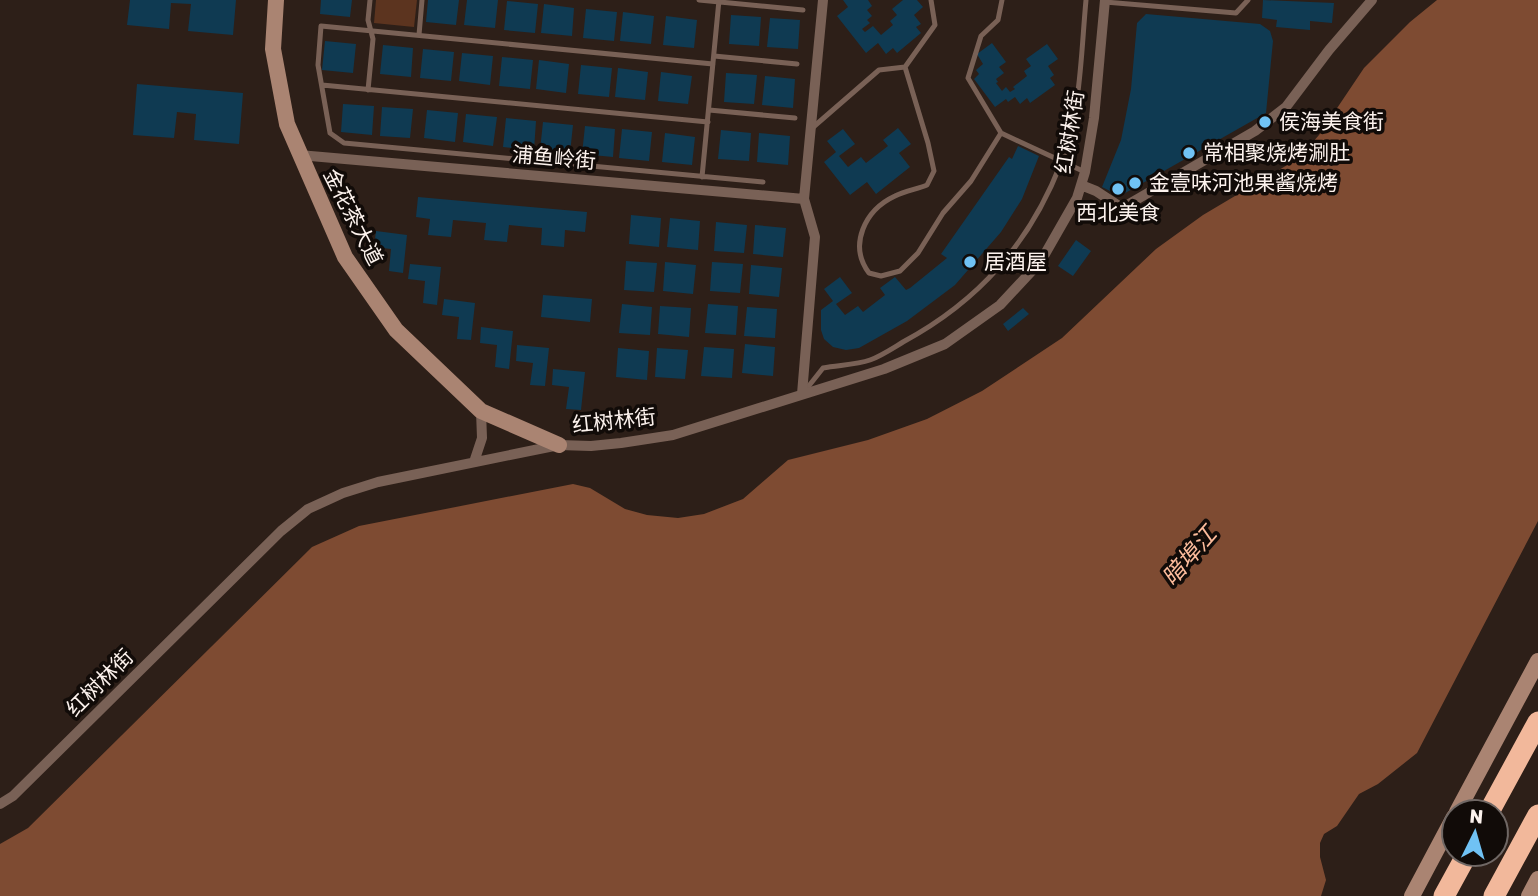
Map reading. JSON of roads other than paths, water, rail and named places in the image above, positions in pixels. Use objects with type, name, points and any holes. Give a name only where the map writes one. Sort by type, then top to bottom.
[{"type":"highway","points":[[1497,798],[1538,722]]},
{"type":"highway","points":[[1494,896],[1538,815]]},
{"type":"highway","points":[[1444,896],[1459,868]]},
{"type":"street","name":"金花茶大道","points":[[276,0],[273,49],[287,124],[345,257],[396,330],[481,411],[559,445]]},
{"type":"street","points":[[802,394],[815,237],[804,200],[823,0]]},
{"type":"street","points":[[1082,185],[1122,208],[1255,131],[1286,107],[1329,50],[1372,0]]},
{"type":"street","name":"红树林街","points":[[0,804],[13,796],[281,531],[308,509],[343,493],[378,482],[474,462],[559,445],[591,446],[673,435],[884,369],[945,344],[1000,305],[1041,261],[1068,216],[1082,185],[1094,118],[1105,1]]},
{"type":"street","name":"浦鱼岭街","points":[[299,155],[804,200]]},
{"type":"street","points":[[474,462],[482,438],[481,411]]},
{"type":"street","points":[[1465,798],[1538,661]]},
{"type":"street","points":[[1412,896],[1440,843]]},
{"type":"street","points":[[1529,896],[1538,879]]},
{"type":"lane","points":[[368,90],[373,39],[368,20],[370,0]]},
{"type":"lane","points":[[419,36],[422,0]]},
{"type":"lane","points":[[699,0],[803,10]]},
{"type":"lane","points":[[811,129],[879,70],[905,67],[934,24],[931,0]]},
{"type":"lane","points":[[1002,0],[998,20],[981,36],[968,78],[1001,133],[1085,172]]},
{"type":"lane","points":[[802,394],[823,368],[870,360],[922,331],[967,300],[1005,263],[1036,216],[1062,162],[1078,89],[1086,0]]},
{"type":"lane","points":[[1105,1],[1236,13],[1248,0]]},
{"type":"lane","points":[[702,177],[719,1]]},
{"type":"lane","points":[[713,64],[321,26],[317,65],[330,133],[344,143],[763,182]]},
{"type":"lane","points":[[714,56],[797,64]]},
{"type":"lane","points":[[905,67],[934,171],[927,185],[893,197],[873,212],[860,231],[862,264],[869,273],[881,276],[900,271],[918,253],[943,213],[971,181],[1001,133]]},
{"type":"lane","points":[[322,85],[708,122]]},
{"type":"lane","points":[[709,110],[795,118]]},
{"type":"water","name":"暗埠江","points":[[1437,0],[1538,0],[1538,521],[1417,753],[1378,784],[1359,794],[1337,826],[1324,834],[1320,843],[1320,857],[1326,880],[1321,896],[0,896],[0,844],[28,828],[312,547],[359,526],[573,484],[590,488],[625,509],[647,515],[678,518],[704,514],[743,499],[788,460],[868,440],[927,419],[982,391],[1062,338],[1156,249],[1203,215],[1299,158],[1319,135],[1364,68],[1410,22]]},
{"type":"place","name":"侯海美食街","points":[[1265,122]]},
{"type":"place","name":"常相聚烧烤涮肚","points":[[1189,153]]},
{"type":"place","name":"金壹味河池果酱烧烤","points":[[1135,183]]},
{"type":"place","name":"西北美食","points":[[1118,189]]},
{"type":"place","name":"居酒屋","points":[[970,262]]}]
